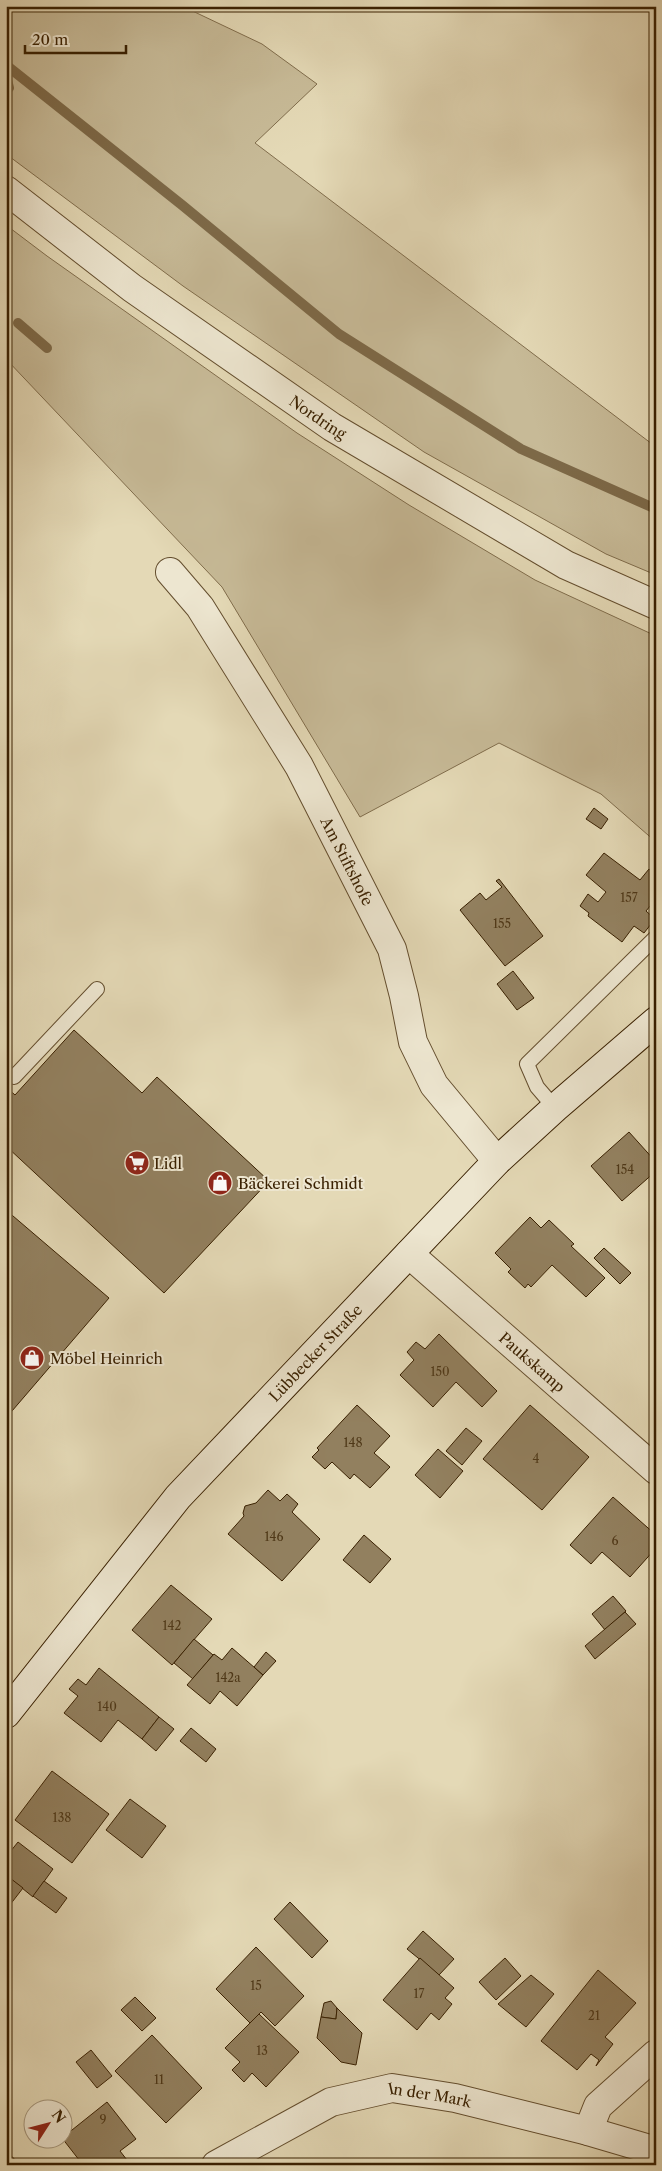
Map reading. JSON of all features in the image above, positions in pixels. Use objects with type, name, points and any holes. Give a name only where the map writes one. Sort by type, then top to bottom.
[{"type":"street","name":"Nordring","points":[[6,190],[132,288],[332,427],[566,565],[656,605]]},
{"type":"street","name":"Am Stiftshofe","points":[[170,572],[200,607],[299,766],[392,949],[413,1042],[434,1085],[497,1161]]},
{"type":"street","name":"Lübbecker Straße","points":[[6,1714],[178,1497],[497,1161],[656,1021]]},
{"type":"street","name":"Paukskamp","points":[[409,1254],[656,1470]]},
{"type":"street","points":[[588,2131],[598,2106],[656,2054]]},
{"type":"street","name":"In der Mark","points":[[216,2165],[331,2102],[392,2088],[455,2098],[588,2131],[656,2151]]},
{"type":"lane","points":[[555,1108],[537,1087],[528,1064],[656,937]]},
{"type":"lane","points":[[14,1077],[97,989]]},
{"type":"shaded area","points":[[6,6],[182,6],[262,44],[317,84],[255,143],[656,447],[656,575],[606,554],[424,452],[183,286],[6,154]]},
{"type":"shaded area","points":[[6,225],[297,433],[409,505],[535,580],[656,636],[656,842],[601,794],[499,743],[360,817],[222,587],[6,359]]},
{"type":"building","points":[[594,808],[608,819],[601,829],[586,819]]},
{"type":"building","points":[[604,853],[640,880],[649,869],[656,875],[656,899],[646,911],[655,919],[644,933],[634,926],[622,942],[588,916],[589,913],[580,906],[588,894],[598,902],[606,892],[586,875]]},
{"type":"building","points":[[499,879],[543,936],[505,966],[460,910],[480,893],[486,900],[502,887],[496,881]]},
{"type":"building","points":[[513,971],[534,998],[517,1010],[497,984]]},
{"type":"building","name":"Lidl","points":[[74,1030],[142,1093],[157,1077],[269,1181],[164,1293],[6,1146],[6,1087],[15,1095]]},
{"type":"building","points":[[629,1132],[656,1162],[656,1171],[622,1201],[591,1166]]},
{"type":"building","name":"Möbel Heinrich","points":[[6,1210],[109,1298],[6,1418]]},
{"type":"building","points":[[530,1217],[541,1228],[549,1220],[574,1244],[571,1246],[605,1278],[586,1297],[552,1265],[531,1287],[528,1284],[525,1288],[508,1272],[511,1269],[495,1253]]},
{"type":"building","points":[[604,1248],[631,1273],[620,1284],[594,1258]]},
{"type":"building","points":[[439,1334],[497,1391],[482,1407],[456,1382],[433,1407],[400,1375],[414,1360],[407,1352],[416,1342],[425,1349]]},
{"type":"building","points":[[357,1405],[390,1436],[374,1453],[390,1467],[370,1488],[354,1474],[350,1479],[332,1462],[325,1469],[312,1457],[319,1450],[317,1448]]},
{"type":"building","points":[[530,1405],[589,1457],[542,1510],[483,1459]]},
{"type":"building","points":[[466,1428],[482,1441],[462,1465],[446,1451]]},
{"type":"building","points":[[438,1449],[463,1471],[440,1498],[415,1475]]},
{"type":"building","points":[[268,1490],[280,1501],[287,1494],[298,1504],[292,1512],[320,1539],[282,1581],[228,1534],[244,1516],[245,1506],[256,1503]]},
{"type":"building","points":[[613,1497],[656,1535],[656,1548],[630,1577],[602,1552],[591,1564],[570,1545]]},
{"type":"building","points":[[364,1535],[391,1559],[370,1583],[343,1560]]},
{"type":"building","points":[[171,1585],[212,1619],[172,1665],[132,1630]]},
{"type":"building","points":[[613,1596],[626,1611],[605,1630],[592,1614]]},
{"type":"building","points":[[625,1612],[636,1624],[595,1659],[585,1646]]},
{"type":"building","points":[[194,1639],[213,1655],[193,1679],[174,1663]]},
{"type":"building","points":[[232,1648],[263,1675],[237,1706],[220,1691],[210,1704],[187,1685],[214,1654],[222,1660]]},
{"type":"building","points":[[266,1652],[276,1661],[263,1675],[254,1667]]},
{"type":"building","points":[[99,1668],[159,1717],[142,1739],[118,1720],[101,1742],[64,1713],[78,1696],[69,1689],[78,1679],[86,1685]]},
{"type":"building","points":[[159,1717],[174,1729],[156,1751],[142,1739]]},
{"type":"building","points":[[191,1728],[216,1749],[206,1762],[180,1741]]},
{"type":"building","points":[[52,1771],[109,1814],[72,1863],[15,1820]]},
{"type":"building","points":[[130,1799],[166,1826],[142,1858],[106,1830]]},
{"type":"building","points":[[18,1842],[53,1869],[33,1897],[6,1875],[6,1857]]},
{"type":"building","points":[[6,1875],[23,1888],[6,1910]]},
{"type":"building","points":[[44,1881],[67,1898],[56,1913],[33,1896]]},
{"type":"building","points":[[290,1902],[328,1941],[312,1958],[274,1919]]},
{"type":"building","points":[[423,1931],[454,1959],[439,1975],[407,1949]]},
{"type":"building","points":[[256,1947],[304,1996],[275,2026],[261,2012],[250,2023],[216,1989]]},
{"type":"building","points":[[420,1958],[454,1988],[445,1998],[452,2004],[439,2020],[431,2013],[417,2030],[383,2000]]},
{"type":"building","points":[[505,1958],[521,1976],[496,2000],[479,1982]]},
{"type":"building","points":[[598,1970],[636,2003],[605,2037],[613,2044],[596,2066],[599,2060],[591,2054],[577,2070],[541,2041]]},
{"type":"building","points":[[531,1975],[554,1994],[526,2027],[498,2004]]},
{"type":"building","points":[[135,1997],[156,2018],[142,2031],[121,2010]]},
{"type":"building","points":[[331,2001],[337,2008],[336,2019],[321,2017],[324,2003]]},
{"type":"building","points":[[337,2008],[362,2033],[356,2065],[341,2062],[317,2038],[321,2017],[336,2019]]},
{"type":"building","points":[[259,2014],[299,2052],[266,2087],[252,2073],[244,2082],[232,2070],[240,2062],[225,2048]]},
{"type":"building","points":[[152,2035],[202,2088],[166,2123],[115,2071]]},
{"type":"building","points":[[91,2050],[112,2076],[97,2088],[76,2062]]},
{"type":"building","points":[[107,2102],[136,2139],[120,2151],[127,2160],[121,2165],[110,2165],[107,2162],[103,2165],[83,2165],[70,2148],[72,2148],[72,2130]]},
{"type":"building","points":[[6,2150],[17,2162],[15,2165],[6,2165]]},
{"type":"waterway","points":[[6,65],[182,205],[339,334],[521,449],[656,509]]},
{"type":"waterway","points":[[6,76],[9,88],[6,90]]},
{"type":"waterway","points":[[18,323],[47,348]]},
{"type":"place","name":"Lidl","points":[[137,1163]]},
{"type":"place","name":"Bäckerei Schmidt","points":[[220,1183]]},
{"type":"place","name":"Möbel Heinrich","points":[[32,1358]]}]
